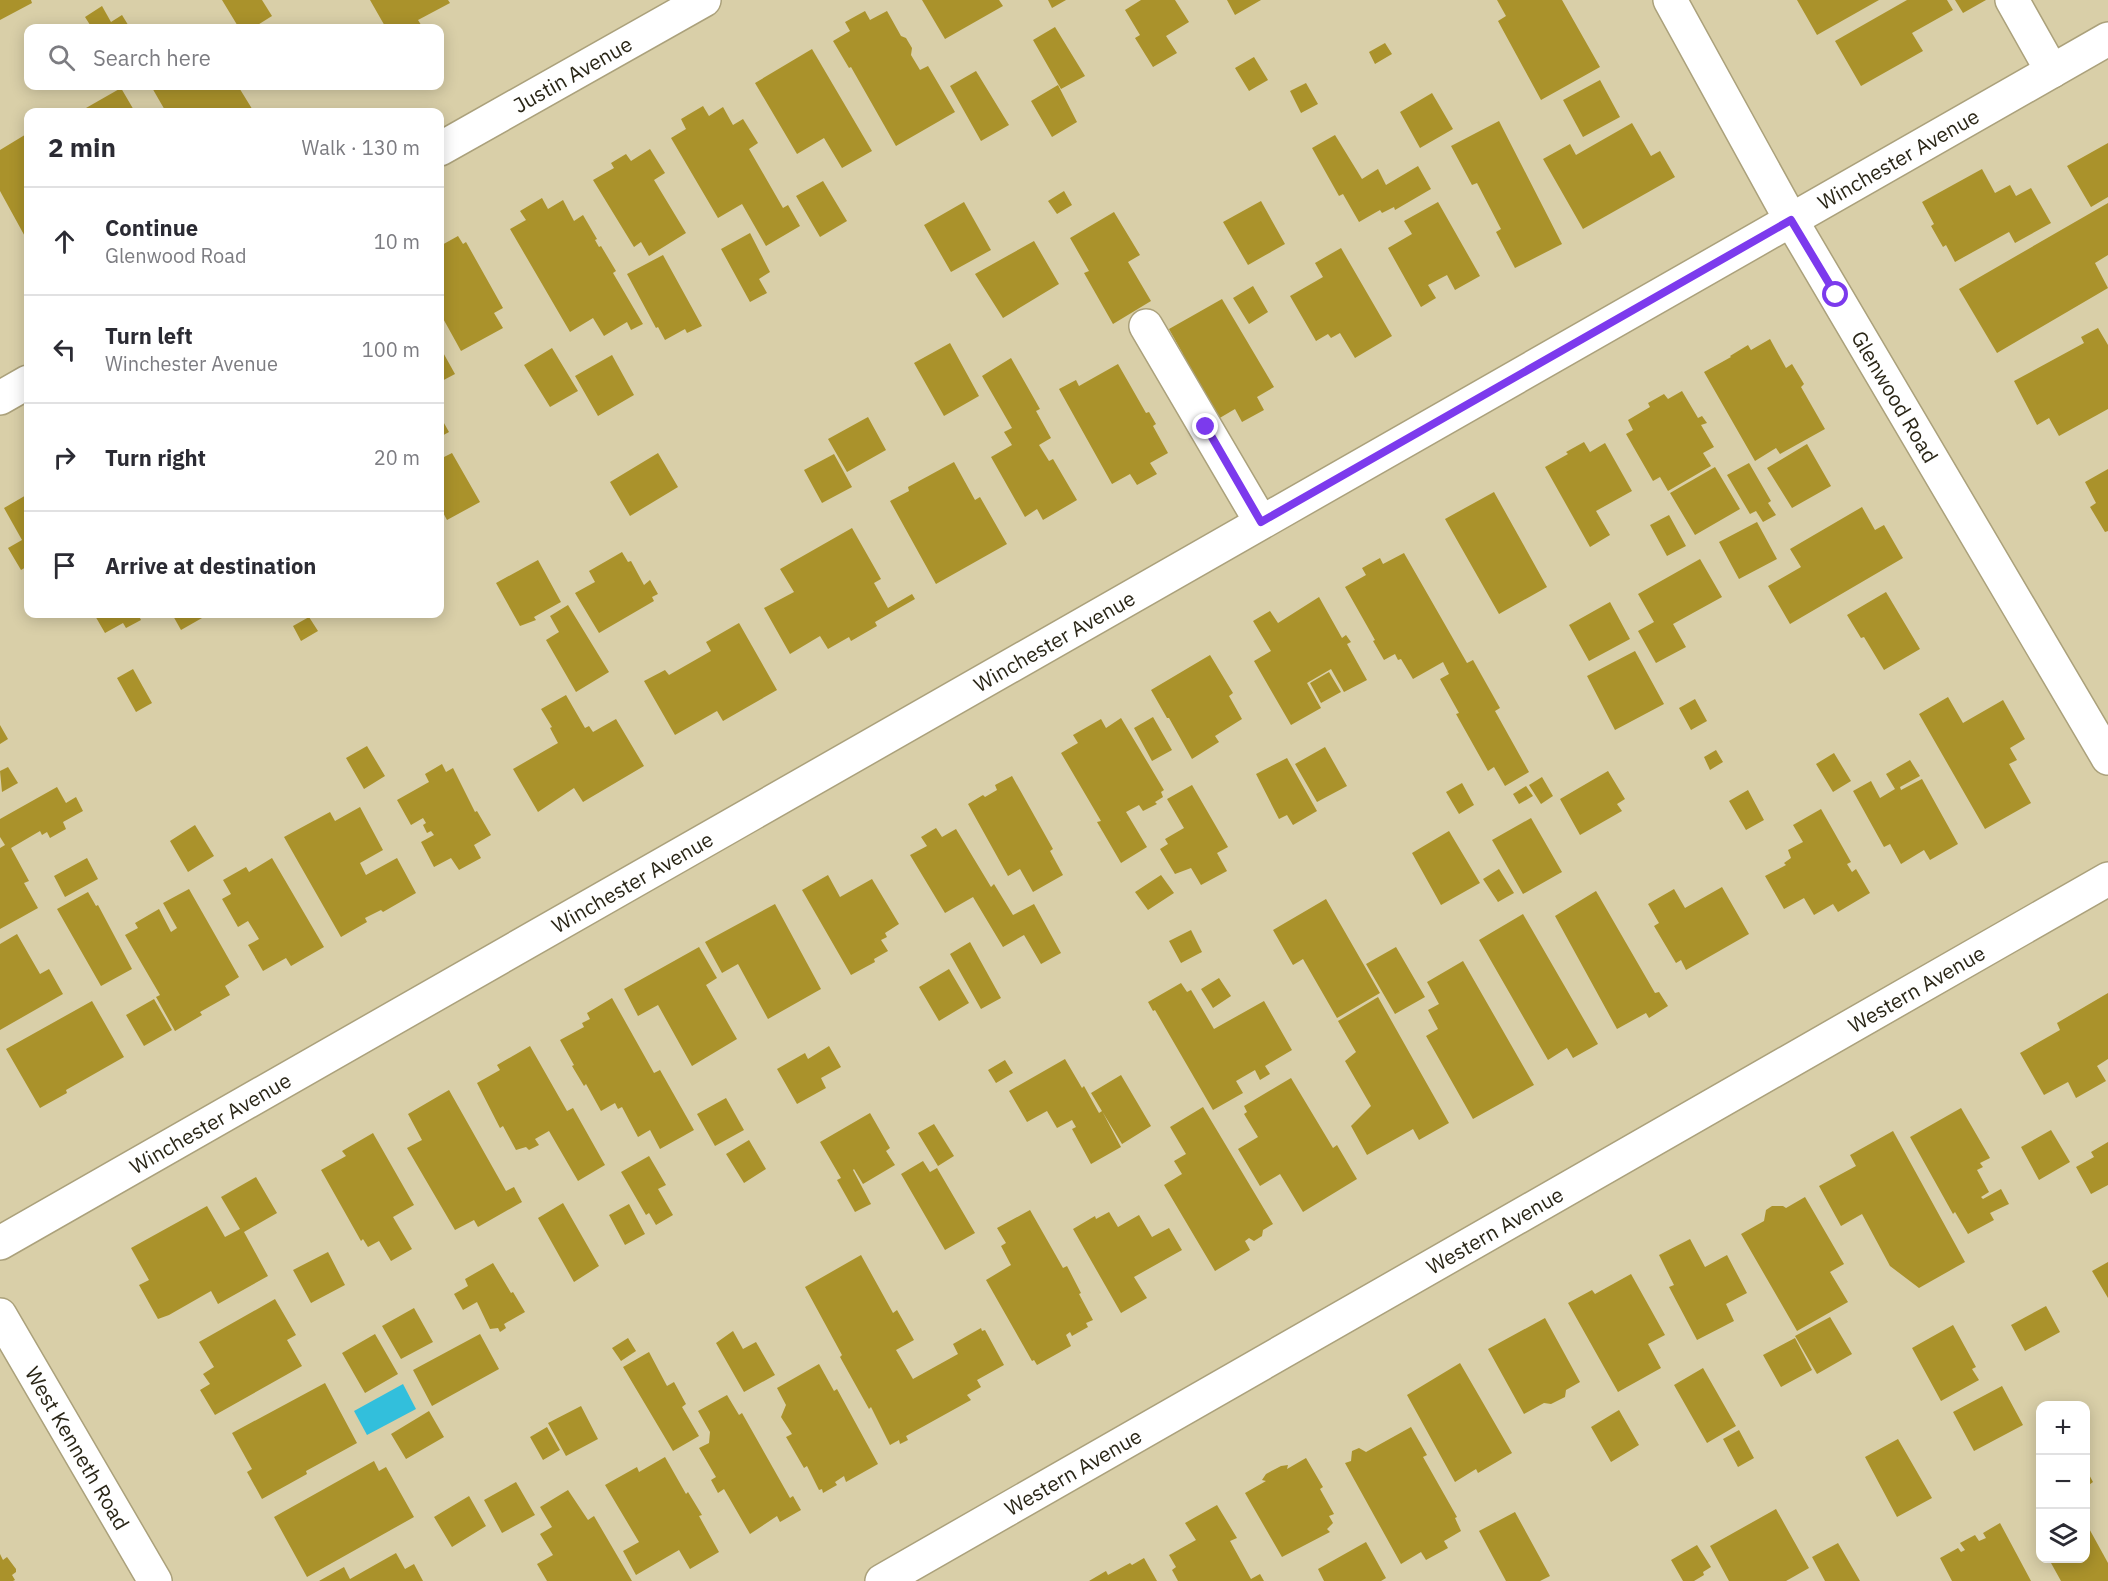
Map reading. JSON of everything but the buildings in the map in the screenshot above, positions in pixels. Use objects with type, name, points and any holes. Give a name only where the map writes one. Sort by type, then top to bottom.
[{"type":"street","name":"Justin Avenue","points":[[444,147],[704,0]]},
{"type":"street","name":"Glenwood Road","points":[[1670,0],[1791,220],[2108,758]]},
{"type":"street","points":[[2012,0],[2052,71]]},
{"type":"street","name":"Winchester Avenue","points":[[0,1243],[2108,39]]},
{"type":"street","points":[[1146,326],[1261,522]]},
{"type":"street","points":[[0,398],[24,384]]},
{"type":"street","name":"Western Avenue","points":[[882,1581],[2108,879]]},
{"type":"street","name":"West Kenneth Road","points":[[0,1315],[155,1581]]},
{"type":"water","points":[[403,1384],[416,1409],[367,1435],[354,1411]]},
{"type":"route","points":[[1206,427],[1261,522],[1791,220],[1836,295]]}]
